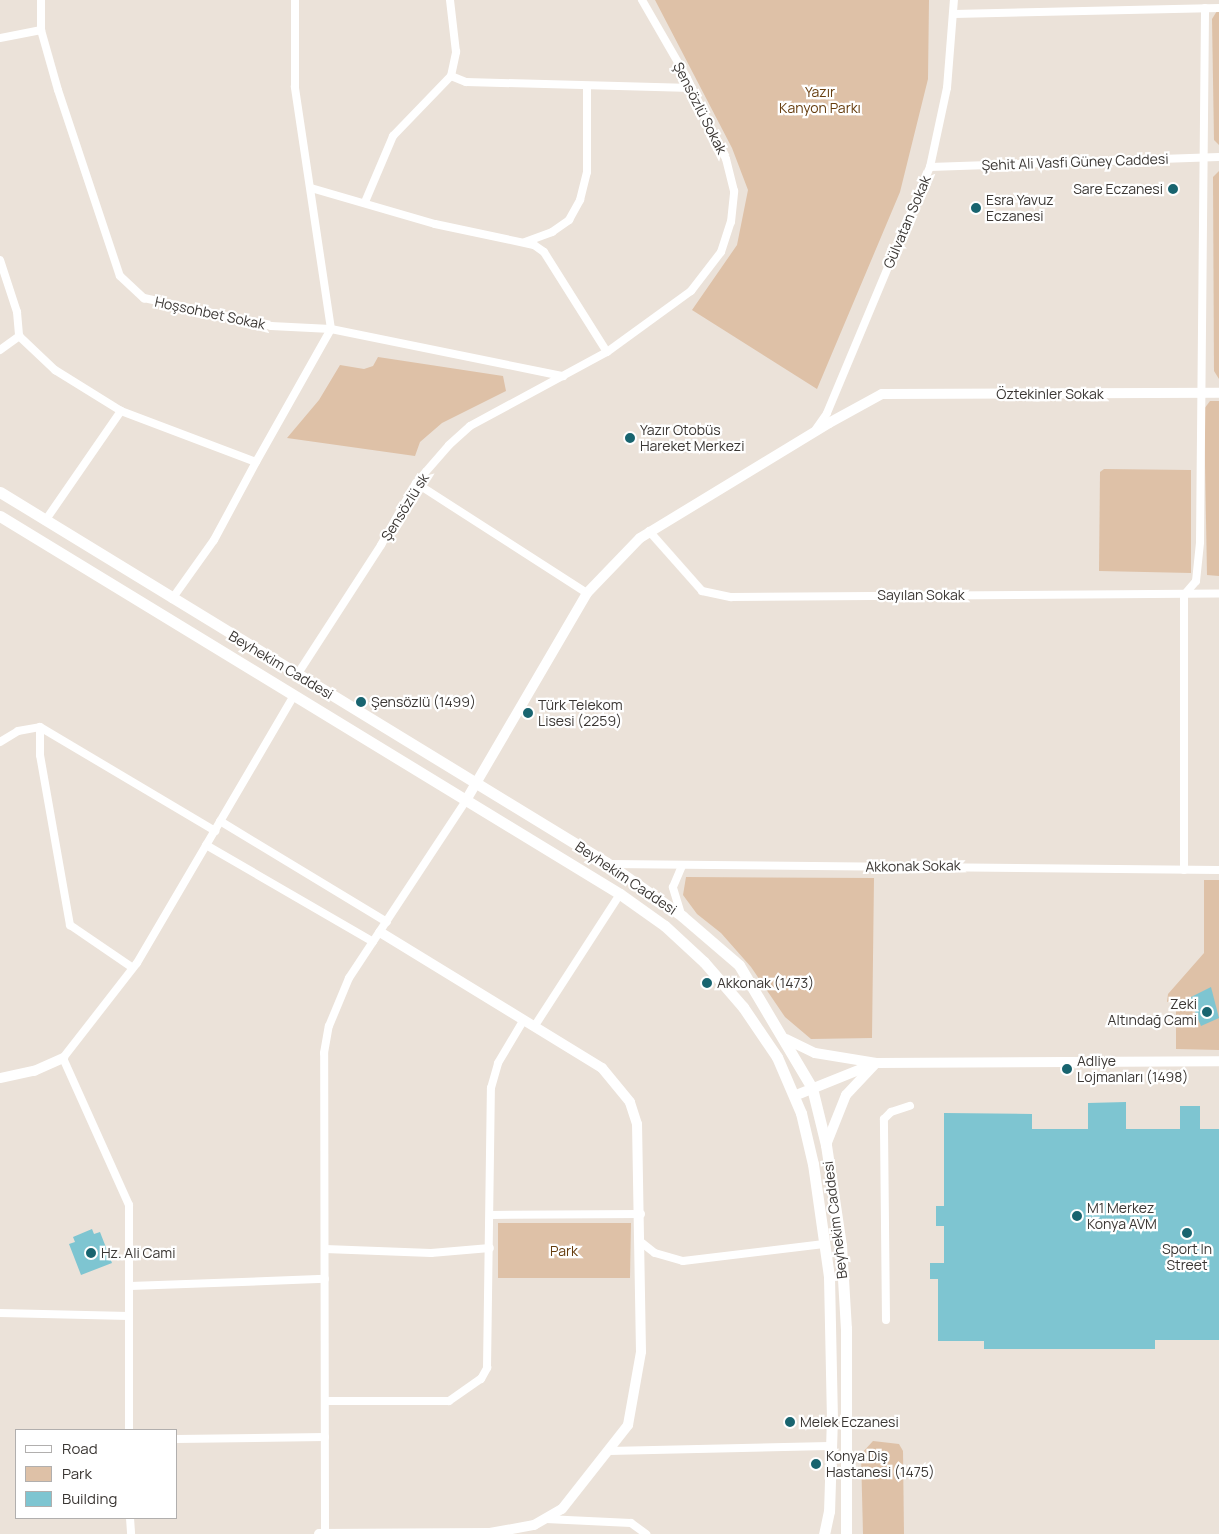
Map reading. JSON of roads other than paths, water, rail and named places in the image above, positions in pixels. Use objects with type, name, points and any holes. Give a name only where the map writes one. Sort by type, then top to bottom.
[{"type":"main road","name":"Beyhekim Caddesi","points":[[0,492],[172,600],[607,863],[682,916],[738,965],[786,1039],[812,1088],[826,1144],[840,1245],[846,1328],[846,1534]]},
{"type":"main road","name":"Beyhekim Caddesi","points":[[0,516],[464,802],[620,894],[665,926],[704,962],[736,999],[778,1057],[794,1096],[813,1164],[829,1297],[829,1511],[824,1534]]},
{"type":"street","name":"Hoşsohbet Sokak","points":[[42,0],[41,30],[120,276],[144,298],[180,308],[271,326],[331,329],[563,376]]},
{"type":"street","points":[[172,600],[214,540],[331,329],[295,87],[295,0]]},
{"type":"street","points":[[365,202],[394,136],[451,76],[456,52],[450,0]]},
{"type":"street","name":"Şensözlü Sokak","points":[[642,0],[692,88],[726,159],[734,191],[731,222],[722,252]]},
{"type":"street","name":"Gülvatan Sokak","points":[[814,431],[827,413],[930,167],[947,88],[954,0]]},
{"type":"street","points":[[1158,0],[1158,10]]},
{"type":"street","points":[[1184,870],[1184,595],[1198,571],[1205,157],[1205,8]]},
{"type":"street","points":[[954,14],[1219,8]]},
{"type":"street","points":[[0,38],[41,30]]},
{"type":"street","points":[[451,76],[466,82],[587,87],[692,88]]},
{"type":"street","points":[[525,242],[552,232],[569,220],[580,200],[587,172],[587,87]]},
{"type":"street","name":"Şehit Ali Vasfi Güney Caddesi","points":[[930,167],[1219,157]]},
{"type":"street","points":[[311,188],[365,202],[435,224],[525,242],[544,252],[607,352]]},
{"type":"street","name":"Şensözlü sk","points":[[297,675],[382,545],[416,483],[470,426],[607,352],[691,290],[722,252]]},
{"type":"street","points":[[0,260],[17,312],[19,336],[55,370],[122,412],[256,462]]},
{"type":"street","points":[[0,350],[19,336]]},
{"type":"street","name":"Öztekinler Sokak","points":[[814,431],[882,394],[1219,393]]},
{"type":"street","points":[[45,521],[122,412]]},
{"type":"street","points":[[380,932],[602,1068],[630,1102],[637,1124],[642,1243],[641,1352],[628,1425],[562,1508],[544,1519],[505,1532],[322,1533],[325,1437],[324,1053],[329,1026],[349,978],[464,802],[474,782],[587,594],[650,531],[814,431]]},
{"type":"street","points":[[416,483],[587,594]]},
{"type":"street","name":"Sayılan Sokak","points":[[650,531],[702,591],[731,597],[1219,594]]},
{"type":"street","points":[[0,1078],[34,1072],[63,1058],[133,968],[293,697]]},
{"type":"street","points":[[0,742],[18,731],[40,728],[215,831]]},
{"type":"street","points":[[40,728],[40,755],[70,925],[133,968]]},
{"type":"street","points":[[220,821],[387,922]]},
{"type":"street","points":[[206,845],[373,942]]},
{"type":"street","name":"Akkonak Sokak","points":[[607,863],[682,866],[1013,865],[1219,870]]},
{"type":"street","points":[[682,866],[673,887],[682,916]]},
{"type":"street","points":[[534,1027],[620,894]]},
{"type":"street","points":[[325,1401],[449,1401],[481,1379],[490,1347],[491,1088],[498,1063],[523,1021]]},
{"type":"street","points":[[786,1039],[815,1053],[876,1063],[1219,1061]]},
{"type":"street","points":[[63,1058],[129,1205],[129,1429]]},
{"type":"street","points":[[794,1096],[876,1063]]},
{"type":"street","points":[[826,1144],[846,1095],[876,1063]]},
{"type":"street","points":[[886,1320],[884,1119],[891,1112],[910,1106]]},
{"type":"street","points":[[490,1215],[641,1214]]},
{"type":"street","points":[[642,1243],[655,1254],[683,1261],[824,1244]]},
{"type":"street","points":[[325,1249],[431,1253],[490,1248]]},
{"type":"street","points":[[130,1286],[325,1279]]},
{"type":"street","points":[[0,1313],[129,1316]]},
{"type":"street","points":[[178,1439],[325,1437]]},
{"type":"street","points":[[609,1451],[829,1446]]},
{"type":"street","points":[[130,1519],[130,1534]]},
{"type":"street","points":[[544,1519],[625,1522],[646,1534]]},
{"type":"place","name":"Sare Eczanesi","points":[[1173,189]]},
{"type":"place","name":"Esra Yavuz Eczanesi","points":[[976,208]]},
{"type":"place","name":"Yazır Otobüs Hareket Merkezi","points":[[630,438]]},
{"type":"place","name":"Şensözlü (1499)","points":[[361,702]]},
{"type":"place","name":"Türk Telekom Lisesi (2259)","points":[[528,713]]},
{"type":"place","name":"Akkonak (1473)","points":[[707,983]]},
{"type":"place","name":"Zeki Altındağ Cami","points":[[1207,1012]]},
{"type":"place","name":"Adliye Lojmanları (1498)","points":[[1067,1069]]},
{"type":"place","name":"M1 Merkez Konya AVM","points":[[1077,1216]]},
{"type":"place","name":"Sport In Street","points":[[1187,1233]]},
{"type":"place","name":"Hz. Ali Cami","points":[[91,1253]]},
{"type":"place","name":"Melek Eczanesi","points":[[790,1422]]},
{"type":"place","name":"Konya Diş Hastanesi (1475)","points":[[816,1464]]},
{"type":"park label","name":"Yazır Kanyon Parkı","points":[[820,100]]},
{"type":"park label","name":"Park","points":[[564,1251]]}]
